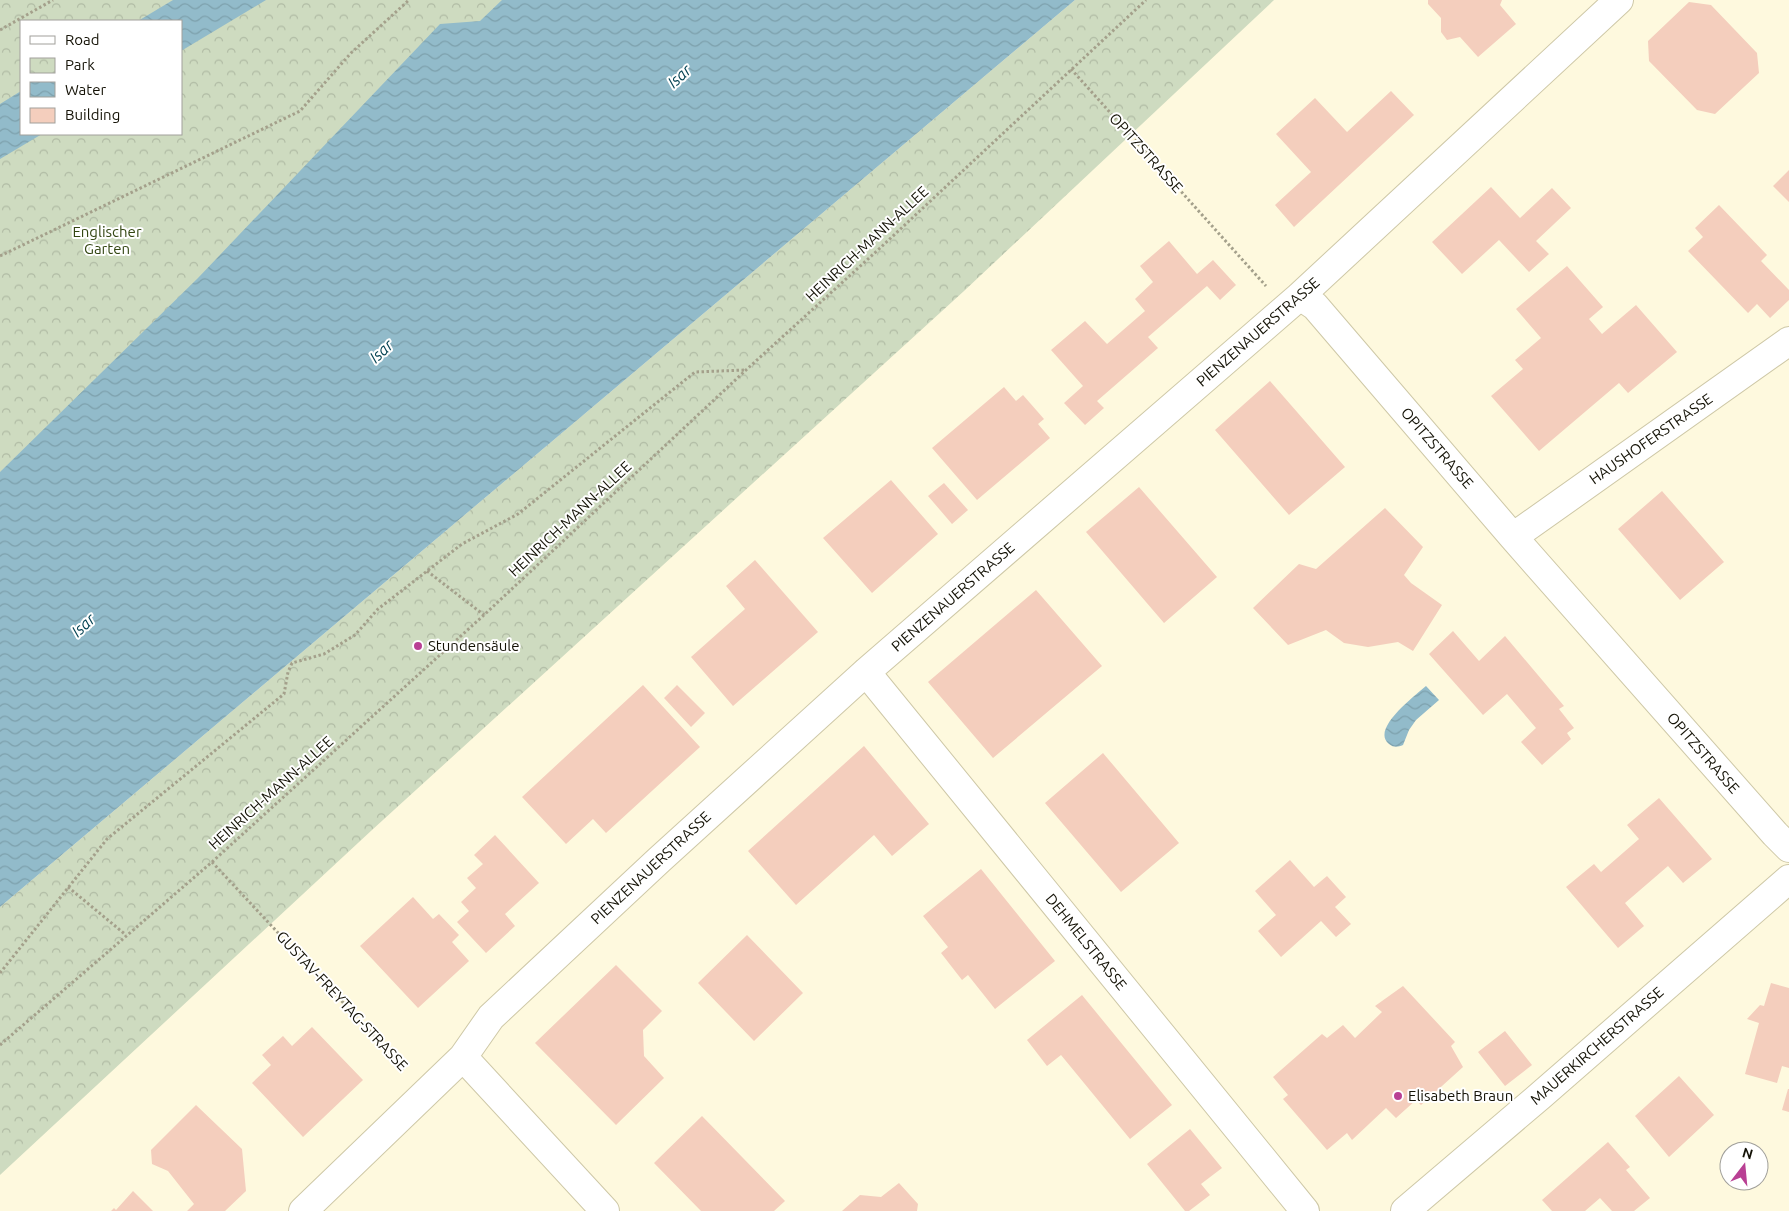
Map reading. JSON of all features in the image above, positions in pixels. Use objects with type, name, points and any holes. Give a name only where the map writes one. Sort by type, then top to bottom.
[{"type":"street","name":"PIENZENAUERSTRASSE","points":[[303,1211],[463,1057],[491,1017],[659,860],[866,672],[1300,296],[1619,0]]},
{"type":"street","name":"OPITZSTRASSE","points":[[1300,296],[1316,306],[1513,537],[1789,848]]},
{"type":"street","name":"HAUSHOFERSTRASSE","points":[[1513,537],[1789,341]]},
{"type":"street","name":"DEHMELSTRASSE","points":[[866,672],[1305,1211]]},
{"type":"street","name":"MAUERKIRCHERSTRASSE","points":[[1405,1211],[1789,879]]},
{"type":"street","points":[[463,1057],[605,1211]]},
{"type":"path","points":[[0,30],[53,0]]},
{"type":"path","points":[[0,256],[300,111],[352,53],[409,0]]},
{"type":"path","name":"HEINRICH-MANN-ALLEE","points":[[0,1045],[212,862],[484,615],[1146,0]]},
{"type":"path","name":"OPITZSTRASSE","points":[[1071,69],[1267,287],[1300,296]]},
{"type":"path","points":[[0,973],[107,838],[284,694],[288,672],[292,663],[324,654],[355,635],[378,609],[462,544],[518,514],[695,372],[746,370]]},
{"type":"path","points":[[428,571],[484,615]]},
{"type":"path","name":"GUSTAV-FREYTAG-STRASSE","points":[[212,862],[409,1073]]},
{"type":"path","points":[[68,887],[126,935]]},
{"type":"green space","name":"Englischer Garten","points":[[0,0],[518,0],[0,489]]},
{"type":"green space","points":[[1075,0],[1274,0],[964,291],[372,830],[0,1175],[0,907]]},
{"type":"water","points":[[173,0],[266,0],[182,50],[182,20],[140,20]]},
{"type":"water","name":"Isar","points":[[502,0],[1075,0],[0,907],[0,472],[198,278],[440,24],[480,21]]},
{"type":"water","points":[[20,92],[20,135],[40,135],[0,159],[0,104]]},
{"type":"water","points":[[1426,686],[1439,700],[1416,720],[1409,730],[1403,745],[1396,747],[1389,744],[1385,738],[1385,730],[1390,721],[1405,704]]},
{"type":"building","points":[[1428,0],[1502,0],[1500,5],[1516,24],[1478,57],[1460,37],[1447,40],[1441,32],[1441,18],[1428,4]]},
{"type":"building","points":[[1689,2],[1711,5],[1757,53],[1759,73],[1715,114],[1697,110],[1649,61],[1648,41]]},
{"type":"building","points":[[1391,91],[1414,115],[1294,227],[1275,205],[1311,172],[1276,134],[1315,98],[1347,132]]},
{"type":"building","points":[[1789,170],[1789,202],[1773,186]]},
{"type":"building","points":[[1491,187],[1520,218],[1552,188],[1571,208],[1536,241],[1549,254],[1529,272],[1499,240],[1462,274],[1432,242]]},
{"type":"building","points":[[1719,205],[1767,255],[1761,261],[1789,290],[1789,300],[1770,318],[1757,304],[1748,313],[1688,251],[1703,237],[1695,228]]},
{"type":"building","points":[[1169,241],[1197,274],[1213,260],[1236,285],[1220,300],[1207,286],[1148,337],[1158,348],[1097,401],[1104,408],[1085,425],[1064,403],[1083,386],[1051,350],[1085,321],[1107,344],[1145,311],[1135,299],[1153,282],[1140,266]]},
{"type":"building","points":[[1567,266],[1603,307],[1589,319],[1602,334],[1636,305],[1677,352],[1628,393],[1619,383],[1539,451],[1491,396],[1523,369],[1515,360],[1541,338],[1516,309]]},
{"type":"building","points":[[1270,381],[1345,467],[1289,515],[1215,430]]},
{"type":"building","points":[[1004,387],[1016,401],[1023,395],[1044,419],[1038,424],[1050,438],[977,500],[932,448]]},
{"type":"building","points":[[891,480],[938,534],[872,593],[823,538]]},
{"type":"building","points":[[944,483],[968,510],[952,524],[928,496]]},
{"type":"building","points":[[1139,487],[1217,577],[1164,623],[1086,532]]},
{"type":"building","points":[[1662,491],[1724,562],[1680,600],[1618,529]]},
{"type":"building","points":[[1385,508],[1423,547],[1404,575],[1411,583],[1442,605],[1413,651],[1398,642],[1368,647],[1344,643],[1326,630],[1288,645],[1253,608],[1299,564],[1316,569]]},
{"type":"building","points":[[755,560],[818,632],[733,706],[691,657],[745,609],[726,586]]},
{"type":"building","points":[[1036,590],[1102,666],[993,758],[928,682]]},
{"type":"building","points":[[1453,631],[1479,661],[1505,636],[1564,706],[1559,709],[1574,728],[1567,733],[1571,739],[1542,765],[1521,742],[1536,728],[1507,694],[1483,715],[1429,654]]},
{"type":"building","points":[[643,685],[700,747],[606,833],[593,819],[566,844],[522,797]]},
{"type":"building","points":[[677,685],[705,713],[691,727],[664,698]]},
{"type":"building","points":[[864,746],[929,824],[892,856],[874,835],[796,905],[748,851]]},
{"type":"building","points":[[1103,753],[1179,843],[1121,892],[1045,803]]},
{"type":"building","points":[[1659,798],[1712,859],[1683,883],[1668,866],[1625,903],[1644,926],[1618,948],[1566,887],[1594,864],[1601,872],[1639,839],[1627,825]]},
{"type":"building","points":[[495,835],[539,883],[505,914],[515,926],[486,953],[457,922],[469,911],[461,902],[476,888],[467,878],[483,864],[474,855]]},
{"type":"building","points":[[1290,860],[1314,887],[1327,876],[1346,897],[1335,907],[1351,924],[1336,937],[1321,921],[1281,957],[1258,931],[1276,915],[1255,891]]},
{"type":"building","points":[[981,869],[1055,961],[995,1009],[968,975],[962,980],[941,953],[948,947],[923,916]]},
{"type":"building","points":[[413,897],[433,919],[439,914],[459,935],[452,942],[469,961],[418,1008],[360,946]]},
{"type":"building","points":[[747,935],[803,993],[754,1041],[698,983]]},
{"type":"building","points":[[616,965],[662,1011],[643,1030],[644,1056],[664,1078],[616,1125],[535,1043]]},
{"type":"building","points":[[1771,983],[1789,988],[1789,1068],[1782,1066],[1777,1083],[1745,1074],[1759,1023],[1747,1019],[1760,1005],[1764,1006]]},
{"type":"building","points":[[1403,986],[1455,1042],[1451,1046],[1463,1067],[1421,1105],[1416,1100],[1396,1118],[1386,1108],[1352,1140],[1347,1133],[1327,1150],[1283,1099],[1288,1095],[1273,1077],[1322,1034],[1327,1038],[1343,1025],[1355,1038],[1382,1012],[1375,1006]]},
{"type":"building","points":[[1082,995],[1172,1105],[1130,1139],[1061,1055],[1047,1066],[1027,1040]]},
{"type":"building","points":[[312,1027],[363,1080],[303,1137],[252,1083],[271,1065],[262,1055],[283,1036],[292,1046]]},
{"type":"building","points":[[1505,1031],[1532,1065],[1505,1086],[1478,1052]]},
{"type":"building","points":[[1679,1076],[1714,1115],[1669,1157],[1635,1116]]},
{"type":"building","points":[[1789,1089],[1789,1112],[1782,1110]]},
{"type":"building","points":[[196,1105],[242,1149],[246,1191],[225,1211],[187,1211],[194,1204],[168,1171],[152,1164],[151,1150]]},
{"type":"building","points":[[702,1116],[785,1201],[774,1211],[701,1211],[654,1163]]},
{"type":"building","points":[[1190,1129],[1222,1168],[1201,1184],[1210,1195],[1189,1211],[1185,1211],[1147,1164]]},
{"type":"building","points":[[1608,1142],[1630,1167],[1626,1170],[1650,1198],[1634,1211],[1612,1211],[1600,1198],[1585,1211],[1552,1211],[1542,1200]]},
{"type":"building","points":[[899,1183],[918,1204],[917,1211],[842,1211],[860,1195],[881,1197]]},
{"type":"building","points":[[133,1191],[153,1211],[111,1211],[114,1208],[116,1210]]},
{"type":"place","name":"Stundensäule","points":[[418,646]]},
{"type":"place","name":"Elisabeth Braun","points":[[1398,1096]]}]
